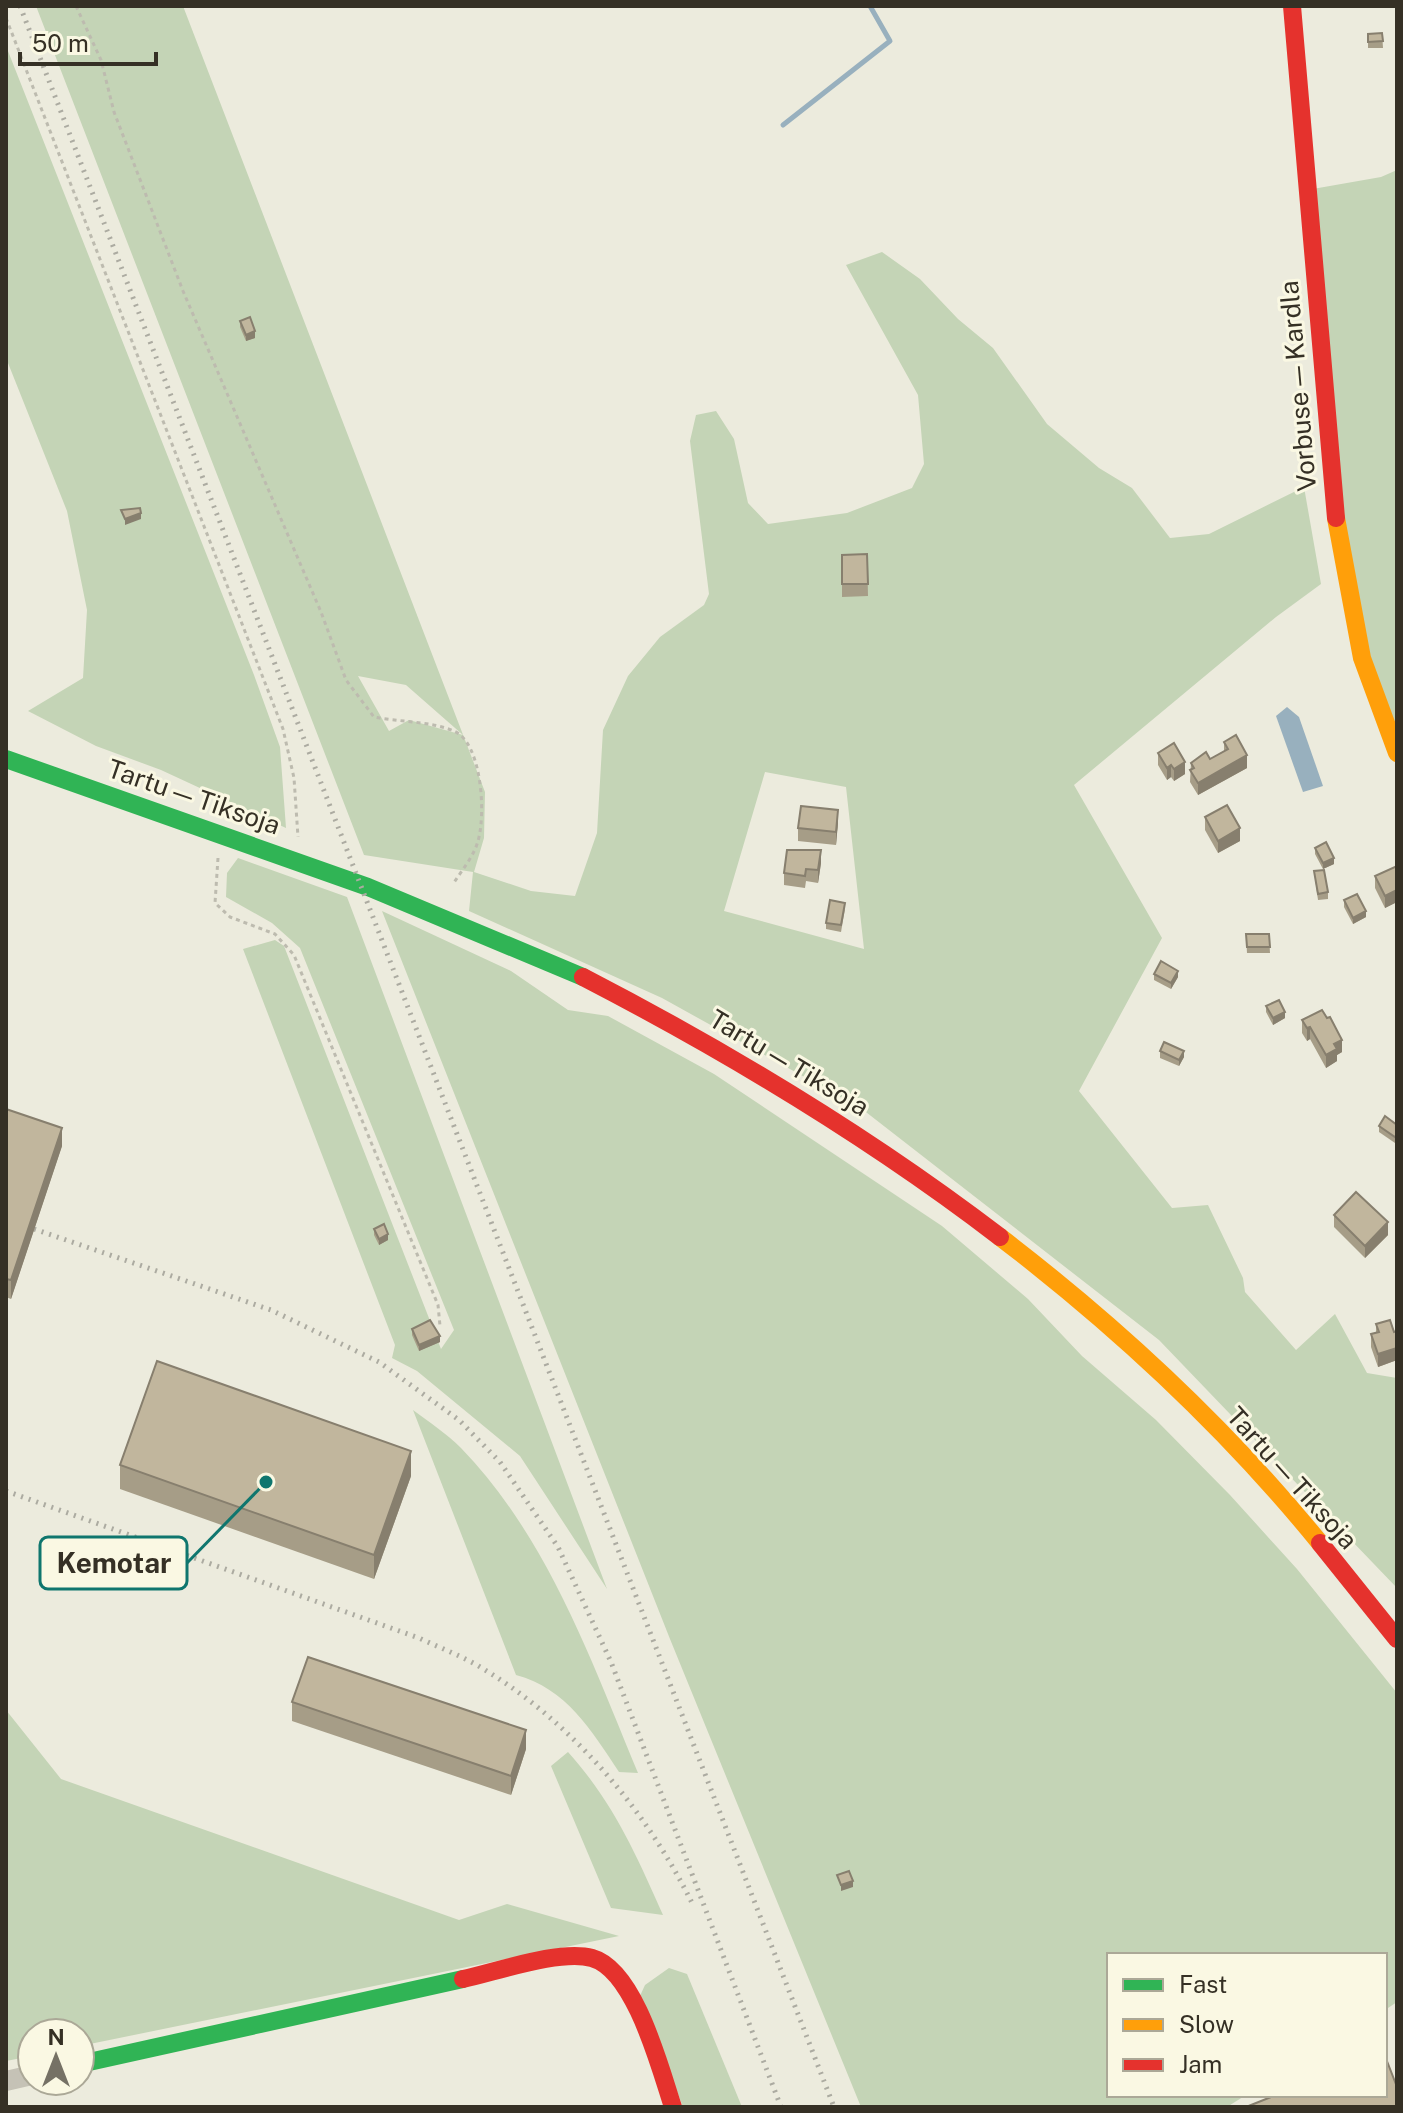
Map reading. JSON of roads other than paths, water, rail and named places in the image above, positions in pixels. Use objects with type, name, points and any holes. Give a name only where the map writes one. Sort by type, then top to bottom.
[{"type":"main road","name":"Vorbuse — Kardla","points":[[1292,6],[1332,487],[1357,650],[1397,753]]},
{"type":"main road","name":"Tartu — Tiksoja","points":[[6,759],[295,860],[531,954],[653,1012],[800,1094],[999,1235],[1102,1321],[1201,1415],[1302,1522],[1397,1639]]},
{"type":"main road","points":[[96,2060],[557,1958],[594,1958],[613,1972],[634,2003],[673,2107]]},
{"type":"water","points":[[1287,707],[1299,717],[1323,786],[1303,792],[1276,716]]},
{"type":"waterway","points":[[783,125],[890,41],[870,6]]},
{"type":"railway","points":[[20,6],[834,2107]]},
{"type":"railway","points":[[34,1229],[271,1310],[379,1362],[459,1420],[500,1462],[558,1547],[611,1662],[781,2107]]},
{"type":"railway","points":[[6,1491],[419,1638],[475,1664],[542,1711],[602,1769],[653,1836],[694,1907]]},
{"type":"place","name":"Kemotar","points":[[266,1482]]}]
